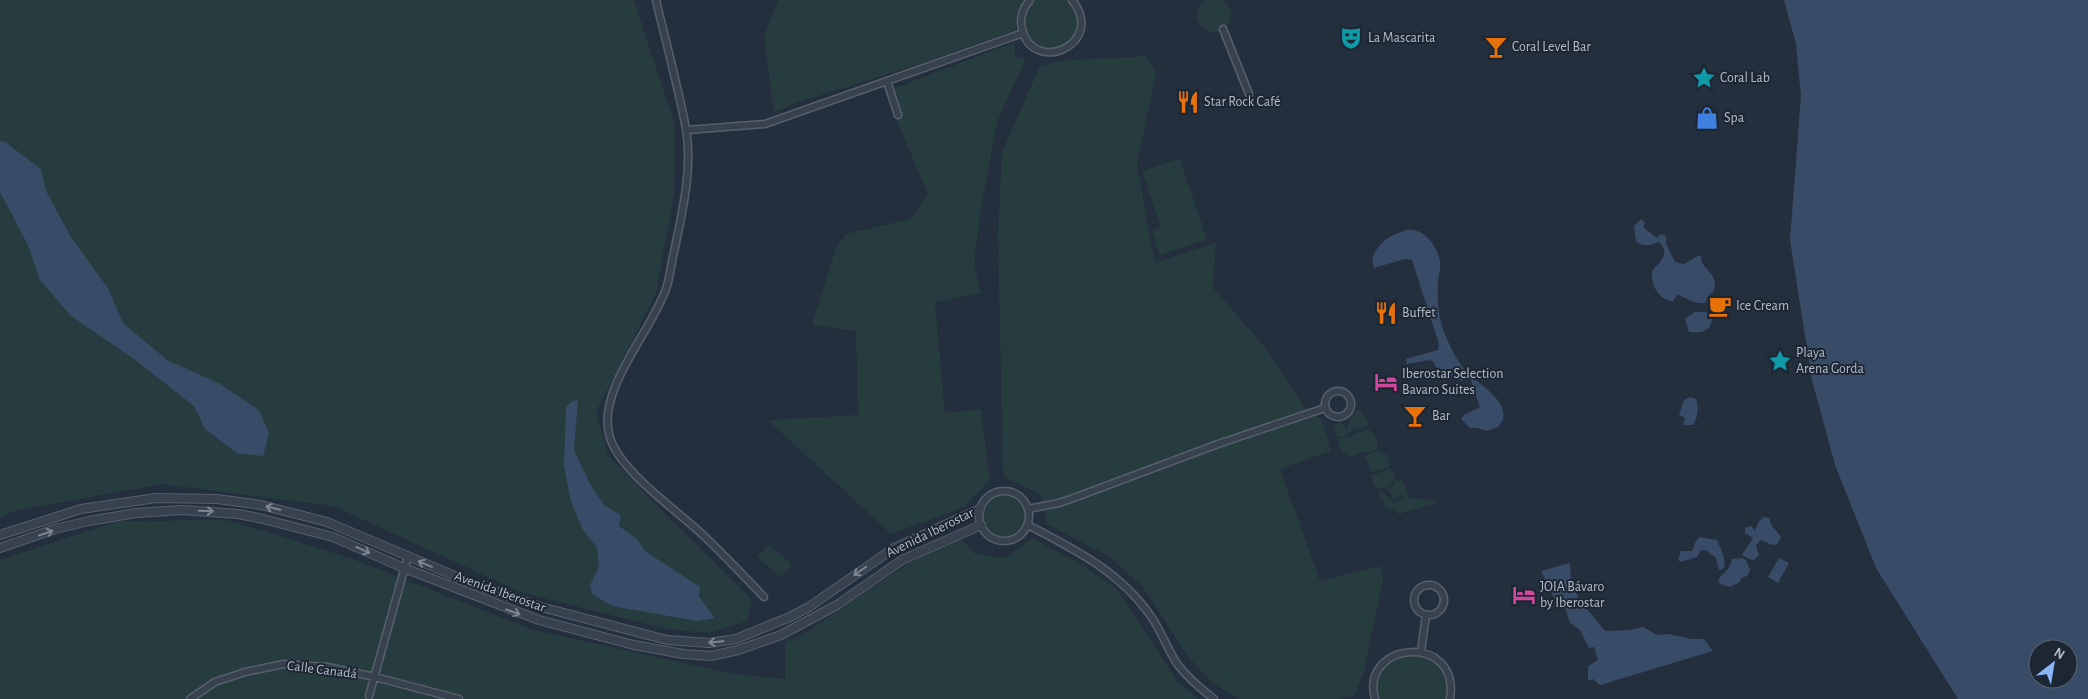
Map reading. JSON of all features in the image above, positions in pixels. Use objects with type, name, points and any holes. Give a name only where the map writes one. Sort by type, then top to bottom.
[{"type":"street","points":[[656,0],[686,130],[687,179],[682,214],[666,288],[655,314],[612,391],[607,411],[609,434],[617,452],[629,467],[702,534],[764,597]]},
{"type":"street","points":[[1030,0],[1021,16],[1023,33],[1031,45],[1047,52],[1056,52],[1072,45],[1078,37],[1081,17],[1078,7],[1072,0]]},
{"type":"street","points":[[1223,29],[1249,94]]},
{"type":"street","points":[[686,130],[765,124],[1023,33]]},
{"type":"street","points":[[888,81],[898,116]]},
{"type":"street","points":[[1336,391],[1345,392],[1351,400],[1350,410],[1343,417],[1333,416],[1325,408],[1328,395],[1336,391]]},
{"type":"street","points":[[1028,509],[1079,496],[1218,444],[1325,408]]},
{"type":"street","points":[[1004,491],[1019,496],[1028,509],[1028,526],[1016,538],[1008,540],[992,537],[981,525],[980,509],[989,496],[1004,491]]},
{"type":"street","name":"Avenida Iberostar","points":[[0,535],[81,509],[156,498],[218,499],[261,505],[327,522],[474,584],[541,607],[667,640],[709,643],[736,639],[790,617],[809,607],[894,548],[980,509]]},
{"type":"street","name":"Avenida Iberostar","points":[[0,548],[55,529],[136,513],[182,510],[259,518],[333,537],[512,612],[644,647],[683,654],[711,656],[738,650],[782,635],[837,605],[902,560],[981,525]]},
{"type":"street","points":[[1028,526],[1100,564],[1127,587],[1150,615],[1178,664],[1194,684],[1214,699]]},
{"type":"street","points":[[369,696],[408,556]]},
{"type":"street","points":[[1429,585],[1436,587],[1442,592],[1445,600],[1444,606],[1439,613],[1430,616],[1426,615],[1419,612],[1414,600],[1417,591],[1423,586],[1429,585]]},
{"type":"street","points":[[1421,652],[1426,615]]},
{"type":"street","points":[[1375,699],[1374,685],[1377,673],[1384,662],[1395,655],[1408,651],[1421,652],[1433,657],[1443,665],[1449,677],[1450,699]]},
{"type":"street","name":"Calle Canadá","points":[[190,699],[216,682],[245,672],[284,664],[326,667],[375,677],[459,699]]},
{"type":"green space","points":[[1214,-2],[1226,3],[1231,15],[1226,27],[1214,32],[1202,27],[1197,15],[1202,3]]},
{"type":"green space","points":[[0,0],[634,0],[675,125],[674,195],[656,293],[596,412],[608,455],[752,599],[747,621],[709,633],[667,629],[523,593],[333,506],[161,484],[15,511],[0,517]]},
{"type":"green space","points":[[778,0],[1028,0],[1016,14],[1016,30],[774,112],[764,37]]},
{"type":"green space","points":[[1030,0],[1072,0],[1081,27],[1072,45],[1047,52],[1026,40],[1021,16]]},
{"type":"green space","points":[[1015,42],[1015,57],[1026,58],[997,122],[981,208],[974,264],[981,293],[935,302],[945,413],[981,409],[990,480],[964,507],[891,534],[768,420],[858,415],[856,331],[812,325],[836,248],[846,234],[910,219],[928,195],[885,92]]},
{"type":"green space","points":[[1146,56],[1156,73],[1137,165],[1155,263],[1216,243],[1213,288],[1263,345],[1304,407],[1322,420],[1331,451],[1280,469],[1320,581],[1380,566],[1383,579],[1364,671],[1354,696],[1338,699],[1238,699],[1210,681],[1187,655],[1143,587],[1108,556],[1047,524],[1040,494],[1003,476],[998,235],[1002,152],[1040,66],[1059,61]]},
{"type":"green space","points":[[1180,159],[1207,239],[1160,255],[1152,230],[1161,227],[1142,171]]},
{"type":"green space","points":[[1359,409],[1369,422],[1368,426],[1357,429],[1353,428],[1346,437],[1336,435],[1334,428],[1336,425],[1341,422],[1347,430],[1352,414]]},
{"type":"green space","points":[[1368,429],[1376,438],[1377,450],[1366,453],[1360,452],[1350,457],[1343,452],[1338,439],[1346,438]]},
{"type":"green space","points":[[1377,451],[1387,455],[1390,467],[1372,472],[1365,458],[1366,455]]},
{"type":"green space","points":[[1391,468],[1395,477],[1391,485],[1381,489],[1374,486],[1371,475]]},
{"type":"green space","points":[[1396,480],[1403,481],[1410,500],[1414,498],[1439,502],[1399,514],[1394,510],[1384,507],[1383,498],[1378,496],[1382,491],[1394,503],[1404,498],[1401,496],[1394,499],[1387,489],[1393,486]]},
{"type":"green space","points":[[1004,491],[1014,493],[1022,498],[1027,506],[1029,516],[1027,526],[1022,534],[1014,539],[1004,541],[994,539],[986,534],[981,526],[979,516],[981,506],[986,498],[994,493]]},
{"type":"green space","points":[[227,520],[353,559],[533,630],[734,674],[785,679],[785,642],[802,635],[909,563],[960,538],[975,554],[1006,558],[1032,538],[1077,562],[1116,588],[1178,682],[1198,699],[0,699],[0,560],[119,521]]},
{"type":"green space","points":[[769,544],[792,565],[781,578],[757,557]]},
{"type":"green space","points":[[1408,651],[1433,657],[1449,677],[1450,699],[1375,699],[1374,685],[1384,662]]},
{"type":"water","points":[[1784,0],[2088,0],[2088,699],[1958,699],[1876,568],[1835,465],[1812,380],[1790,240],[1801,96],[1796,44]]},
{"type":"water","points":[[0,141],[5,142],[41,169],[46,191],[71,237],[108,288],[123,323],[167,360],[220,384],[259,410],[269,433],[263,456],[237,453],[205,429],[194,406],[134,359],[71,316],[40,280],[28,245],[0,192]]},
{"type":"water","points":[[1641,219],[1645,223],[1643,227],[1657,238],[1661,234],[1666,236],[1666,244],[1675,262],[1684,264],[1701,256],[1703,265],[1712,275],[1715,284],[1714,291],[1708,296],[1705,303],[1695,302],[1678,294],[1673,301],[1668,300],[1656,291],[1652,271],[1663,257],[1664,250],[1659,242],[1644,245],[1636,241],[1634,226]]},
{"type":"water","points":[[1413,230],[1424,235],[1436,250],[1440,264],[1438,298],[1443,329],[1452,351],[1465,370],[1490,392],[1501,405],[1503,420],[1498,427],[1486,431],[1470,428],[1461,419],[1464,415],[1480,407],[1471,380],[1461,381],[1457,377],[1453,379],[1451,374],[1436,368],[1434,362],[1430,360],[1407,364],[1406,359],[1438,350],[1439,344],[1412,260],[1405,259],[1374,268],[1372,258],[1386,240],[1395,234]]},
{"type":"water","points":[[1695,312],[1708,312],[1712,317],[1712,322],[1708,329],[1689,332],[1685,319]]},
{"type":"water","points":[[1690,397],[1696,399],[1698,406],[1697,416],[1693,425],[1683,425],[1685,418],[1679,415],[1684,400]]},
{"type":"water","points":[[578,400],[574,450],[590,484],[604,505],[621,515],[619,526],[637,539],[645,551],[700,587],[699,597],[715,618],[697,621],[612,606],[592,594],[590,585],[599,567],[597,548],[583,530],[571,501],[564,466],[566,407],[572,401]]},
{"type":"water","points":[[1764,517],[1769,518],[1772,526],[1781,537],[1777,544],[1773,545],[1760,540],[1756,546],[1759,555],[1754,560],[1749,559],[1742,555],[1753,538],[1745,533],[1745,528],[1751,526],[1755,530],[1759,521]]},
{"type":"water","points":[[1700,537],[1717,540],[1725,562],[1723,569],[1719,570],[1716,558],[1706,550],[1701,550],[1697,557],[1680,562],[1678,559],[1681,551],[1692,551]]},
{"type":"water","points":[[1742,558],[1746,560],[1750,570],[1747,576],[1741,578],[1740,582],[1730,587],[1720,584],[1718,581],[1729,567],[1732,559]]},
{"type":"water","points":[[1779,558],[1789,563],[1778,583],[1768,577]]},
{"type":"water","points":[[1570,563],[1571,582],[1579,599],[1605,631],[1630,630],[1643,627],[1657,635],[1668,634],[1691,639],[1704,639],[1713,651],[1600,685],[1593,679],[1588,681],[1588,666],[1598,660],[1594,647],[1589,648],[1580,630],[1570,623],[1563,601],[1555,600],[1541,571]]},
{"type":"place","name":"La Mascarita","points":[[1351,38]]},
{"type":"place","name":"Coral Level Bar","points":[[1496,47]]},
{"type":"place","name":"Coral Lab","points":[[1704,78]]},
{"type":"place","name":"Star Rock Café","points":[[1188,102]]},
{"type":"place","name":"Spa","points":[[1707,118]]},
{"type":"place","name":"Ice Cream","points":[[1720,306]]},
{"type":"place","name":"Buffet","points":[[1386,313]]},
{"type":"place","name":"Playa Arena Gorda","points":[[1780,361]]},
{"type":"place","name":"Iberostar Selection Bavaro Suites","points":[[1386,382]]},
{"type":"place","name":"Bar","points":[[1415,416]]},
{"type":"place","name":"JOIA Bávaro by Iberostar","points":[[1524,595]]}]
